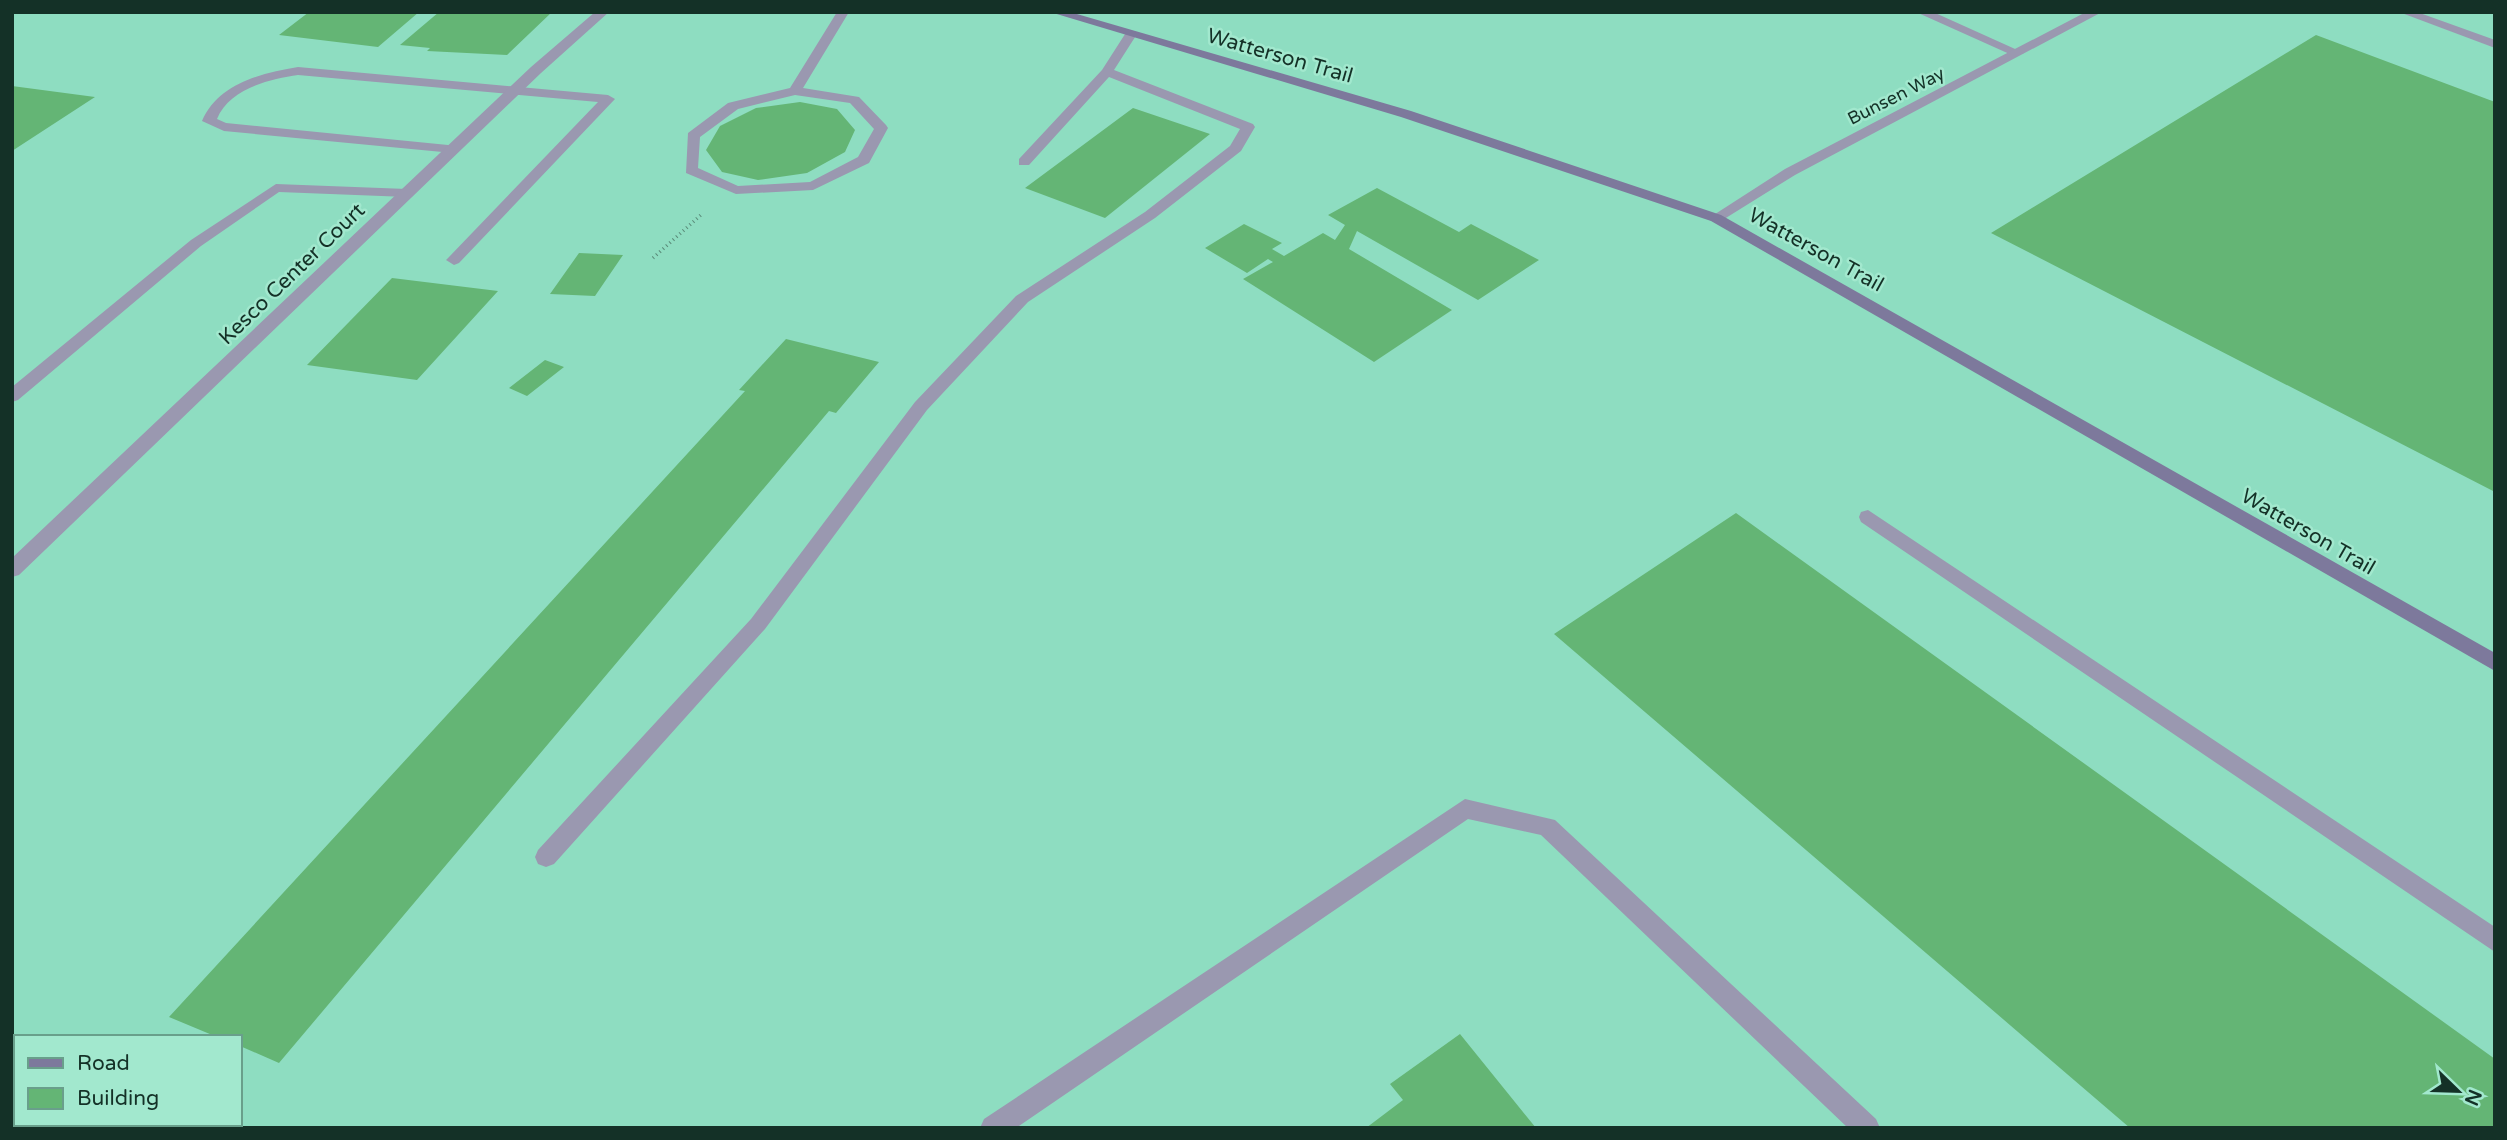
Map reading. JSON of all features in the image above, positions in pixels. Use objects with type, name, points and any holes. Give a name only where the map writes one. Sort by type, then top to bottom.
[{"type":"main road","name":"Watterson Trail","points":[[1056,12],[1457,131],[1716,218],[2495,663]]},
{"type":"street","name":"Kesco Center Court","points":[[12,570],[516,89],[603,12]]},
{"type":"street","points":[[795,91],[854,100],[881,128],[864,160],[813,186],[736,190],[691,170],[694,136],[733,106],[795,91],[843,12]]},
{"type":"street","points":[[1922,12],[2018,53]]},
{"type":"street","name":"Bunsen Way","points":[[1716,218],[1790,172],[2095,12]]},
{"type":"street","points":[[2405,12],[2495,44]]},
{"type":"street","points":[[1024,162],[1107,72],[1131,34]]},
{"type":"street","points":[[453,149],[223,127],[209,121],[211,112],[248,83],[273,73],[298,71],[608,99],[454,260]]},
{"type":"street","points":[[546,857],[758,624],[920,406],[1003,318],[1022,299],[1150,215],[1236,148],[1248,127],[1107,72]]},
{"type":"street","points":[[1868,517],[2495,941]]},
{"type":"street","points":[[993,1128],[1465,809],[1547,827],[1867,1128]]},
{"type":"lane","points":[[12,396],[196,243],[276,188],[407,193]]},
{"type":"path","points":[[653,258],[712,204]]},
{"type":"shaded area","points":[[12,12],[2495,12],[2495,1128],[12,1128]]},
{"type":"building","points":[[309,12],[419,12],[378,47],[279,35]]},
{"type":"building","points":[[439,12],[552,12],[507,55],[427,51],[430,48],[400,45]]},
{"type":"building","points":[[2316,35],[2495,102],[2495,492],[1991,233]]},
{"type":"building","points":[[12,86],[95,97],[12,151]]},
{"type":"building","points":[[800,102],[837,109],[855,130],[845,152],[807,173],[758,180],[722,172],[706,150],[720,126],[756,108]]},
{"type":"building","points":[[1133,108],[1210,134],[1105,218],[1025,188]]},
{"type":"building","points":[[1377,188],[1459,232],[1471,224],[1539,260],[1478,300],[1357,231],[1349,249],[1452,310],[1374,362],[1243,279],[1273,262],[1268,259],[1247,273],[1205,248],[1244,224],[1282,243],[1272,249],[1284,256],[1323,233],[1335,240],[1345,225],[1328,215]]},
{"type":"building","points":[[579,253],[623,255],[595,296],[550,294]]},
{"type":"building","points":[[392,278],[498,291],[417,380],[307,365]]},
{"type":"building","points":[[786,339],[879,362],[836,413],[829,411],[279,1063],[242,1047],[242,1035],[212,1035],[169,1017],[745,391],[739,390]]},
{"type":"building","points":[[545,360],[564,367],[527,396],[509,388]]},
{"type":"building","points":[[1736,513],[2495,1059],[2495,1128],[2130,1128],[1554,634]]},
{"type":"building","points":[[1460,1034],[1536,1128],[1366,1128],[1403,1100],[1390,1084]]}]
